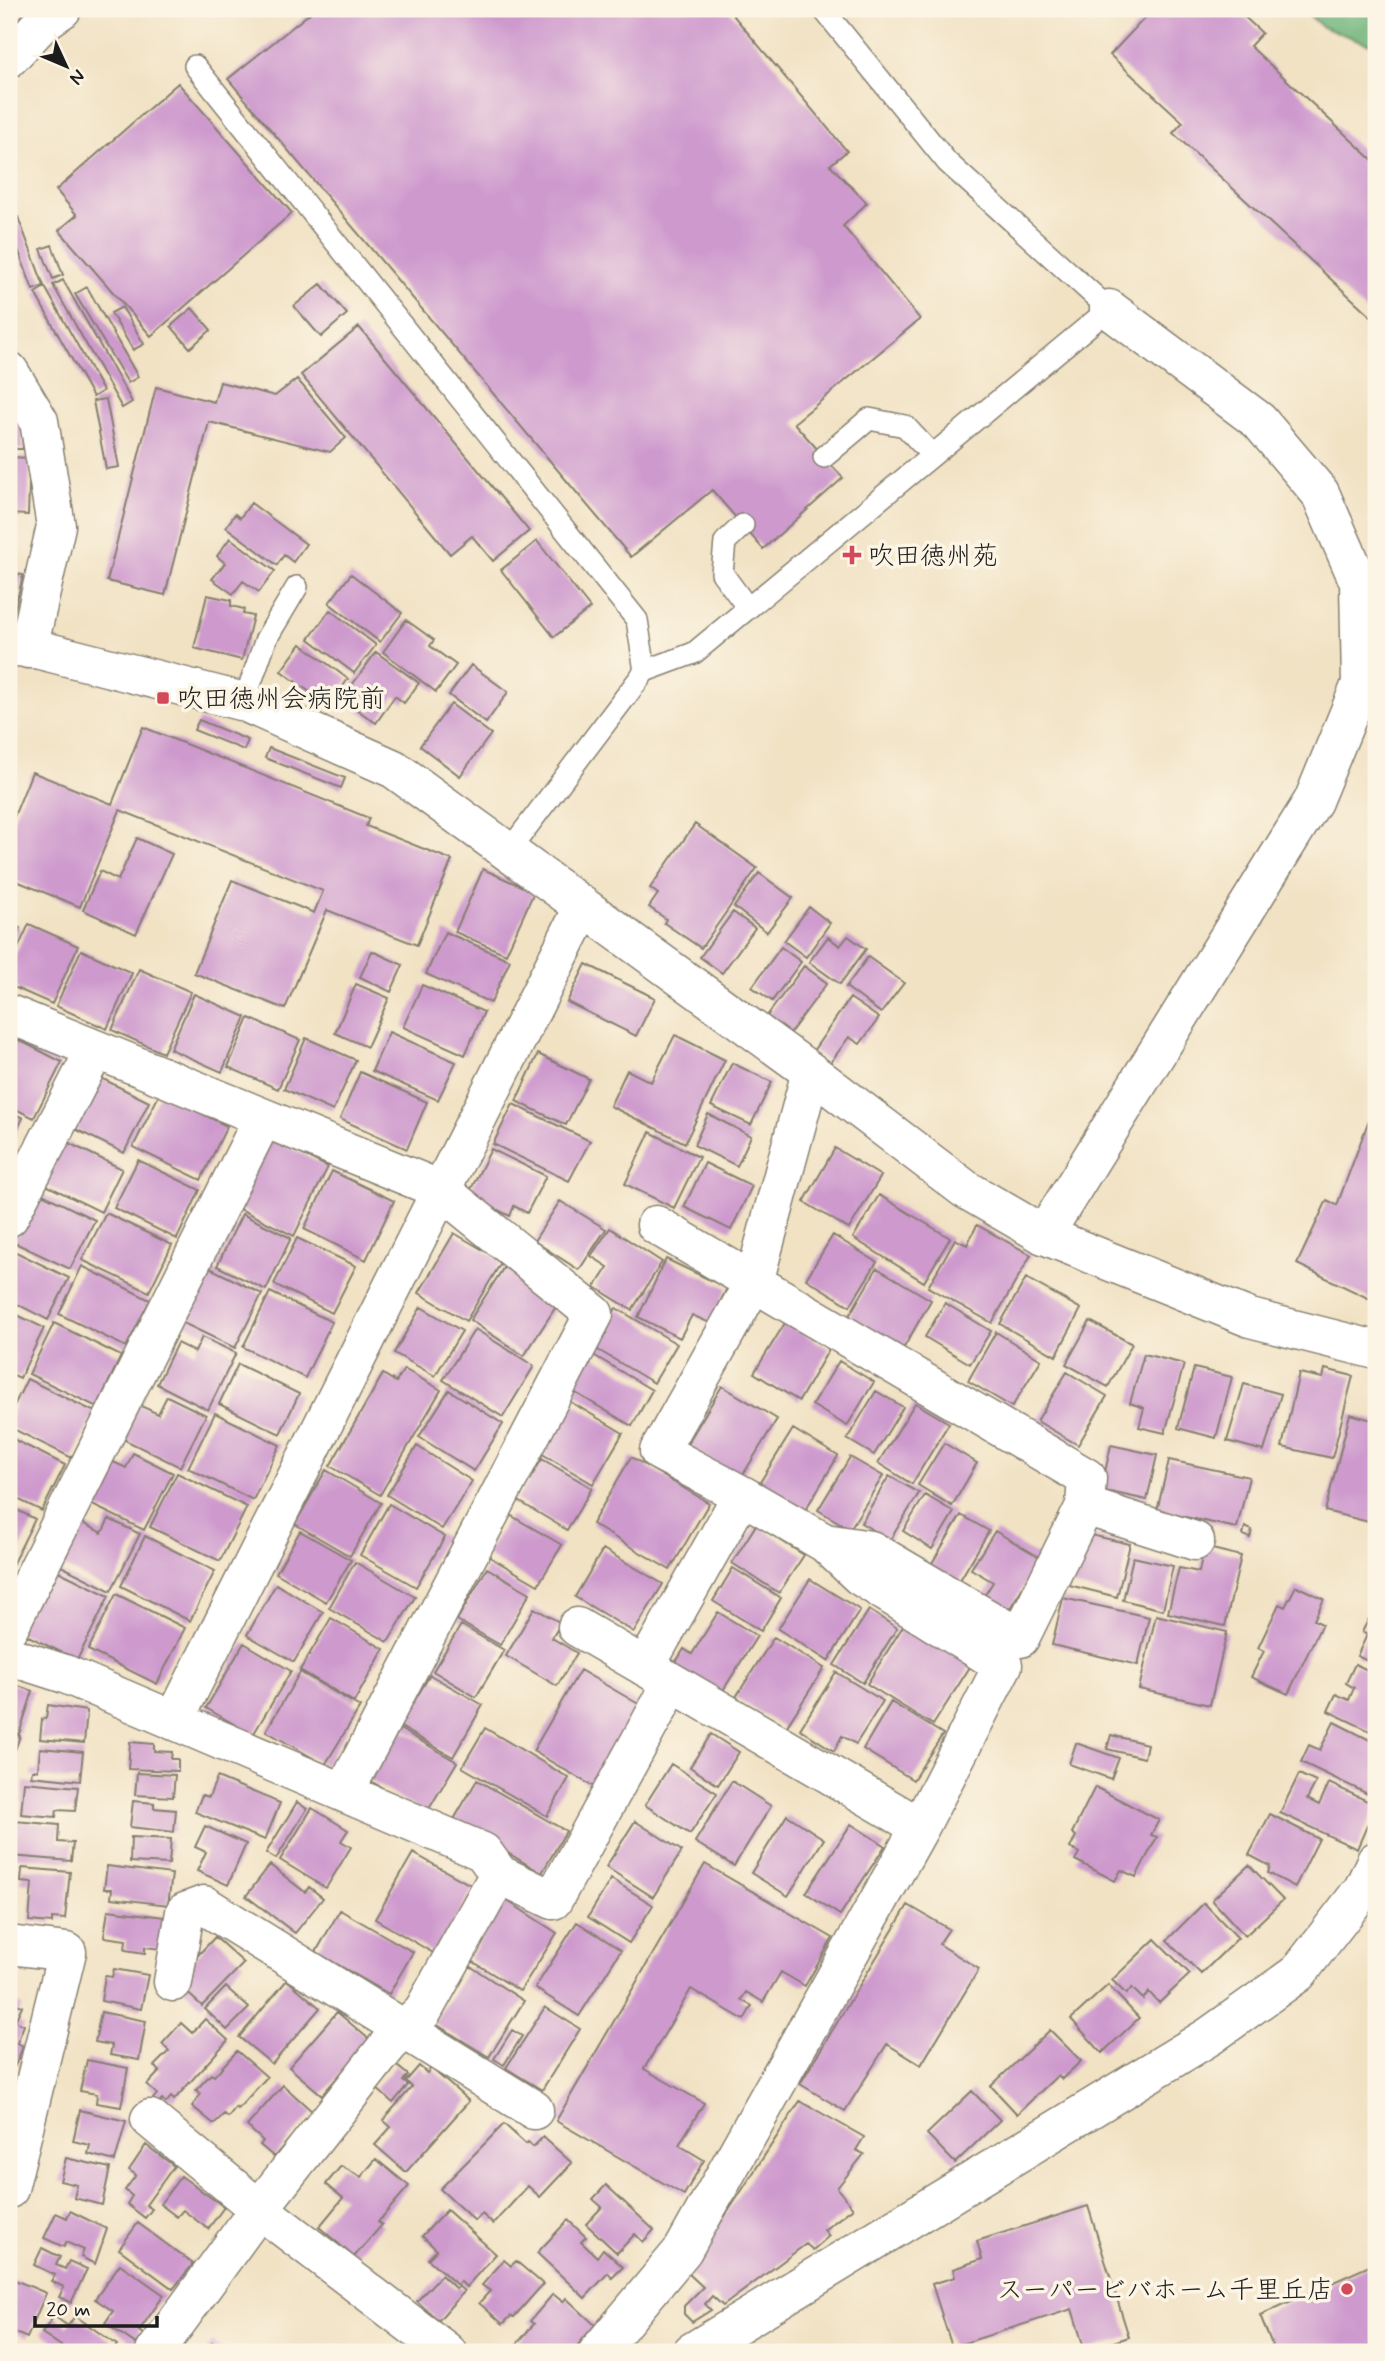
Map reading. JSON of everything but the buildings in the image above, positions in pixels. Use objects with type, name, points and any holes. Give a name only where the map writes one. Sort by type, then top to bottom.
[{"type":"street","points":[[9,58],[43,22],[62,9]]},
{"type":"street","points":[[1044,1235],[1313,801],[1361,684],[1359,582],[1320,492],[1259,421],[1109,309]]},
{"type":"street","points":[[9,371],[39,421],[55,526],[14,649],[244,702],[394,769],[811,1072],[965,1189],[1044,1235],[1250,1318],[1376,1350]]},
{"type":"street","points":[[174,1721],[583,908]]},
{"type":"street","points":[[9,1014],[441,1190],[594,1314],[344,1793]]},
{"type":"street","points":[[9,1217],[94,1050]]},
{"type":"street","points":[[598,2352],[683,2250],[920,1827],[1003,1665],[860,1576],[825,1543],[659,1451],[754,1282],[811,1072]]},
{"type":"street","points":[[9,1628],[262,1119]]},
{"type":"street","points":[[656,1225],[1087,1478],[1085,1506],[1020,1638],[871,1550],[825,1543]]},
{"type":"street","points":[[9,1656],[65,1674],[483,1852],[499,1874],[553,1900],[742,1495]]},
{"type":"street","points":[[1085,1506],[1195,1541]]},
{"type":"street","points":[[577,1627],[920,1827]]},
{"type":"street","points":[[692,2352],[1210,2036],[1287,1981],[1298,1973],[1363,1889],[1376,1861]]},
{"type":"street","points":[[155,2352],[258,2209],[389,2044],[423,2011],[499,1874]]},
{"type":"street","points":[[173,1982],[185,1912],[204,1905],[406,2028],[534,2110]]},
{"type":"street","points":[[9,1945],[67,1952],[9,2189]]},
{"type":"street","points":[[150,2119],[258,2209],[447,2352]]},
{"type":"lane","points":[[508,852],[645,671],[694,653],[1109,309],[947,162],[822,9]]},
{"type":"lane","points":[[195,66],[637,620],[645,671]]},
{"type":"lane","points":[[824,457],[869,419],[905,426],[932,455]]},
{"type":"lane","points":[[743,525],[726,542],[722,573],[747,607]]},
{"type":"lane","points":[[244,702],[266,639],[297,587]]},
{"type":"green space","points":[[1303,9],[1376,9],[1376,46],[1322,27]]},
{"type":"place","name":"吹田徳州苑","points":[[852,555]]},
{"type":"place","name":"吹田徳州会病院前","points":[[163,698]]},
{"type":"place","name":"スーパービバホーム千里丘店","points":[[1347,2289]]}]
